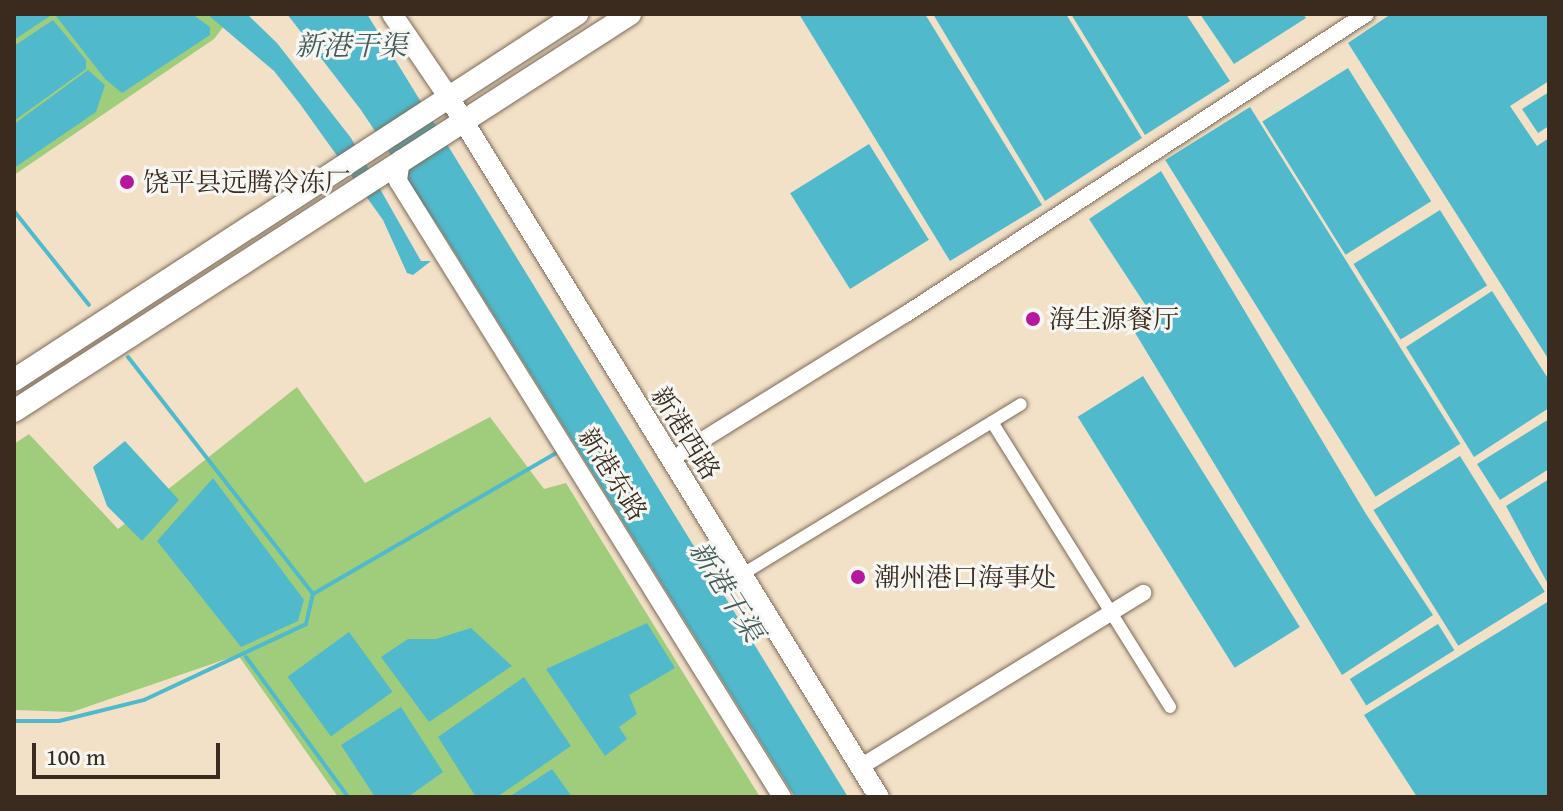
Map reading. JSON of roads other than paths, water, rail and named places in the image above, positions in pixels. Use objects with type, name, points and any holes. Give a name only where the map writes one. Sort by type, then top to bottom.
[{"type":"highway","points":[[14,380],[577,14]]},
{"type":"highway","points":[[14,411],[354,189],[392,172],[456,124],[630,14]]},
{"type":"highway","points":[[80,336],[96,358]]},
{"type":"main road","name":"新港西路","points":[[392,14],[438,102],[456,124],[879,797]]},
{"type":"main road","name":"新港东路","points":[[392,172],[782,797]]},
{"type":"street","points":[[683,452],[906,314],[1366,14]]},
{"type":"street","points":[[751,569],[1021,404]]},
{"type":"street","points":[[992,422],[1170,707]]},
{"type":"street","points":[[870,761],[1143,593]]},
{"type":"water","points":[[14,14],[53,14],[14,40]]},
{"type":"water","points":[[192,14],[210,27],[210,35],[122,93],[105,79],[56,16]]},
{"type":"water","points":[[207,14],[247,14],[277,43],[351,138],[421,261],[431,261],[413,275],[407,273],[383,220],[300,104],[274,71]]},
{"type":"water","name":"新港干渠","points":[[287,14],[367,14],[848,797],[795,797],[440,229],[361,110]]},
{"type":"water","points":[[799,14],[925,14],[1042,205],[950,261]]},
{"type":"water","points":[[933,14],[1066,14],[1142,138],[1045,201]]},
{"type":"water","points":[[1071,14],[1186,14],[1230,81],[1145,135]]},
{"type":"water","points":[[1200,14],[1303,14],[1306,18],[1234,64]]},
{"type":"water","points":[[1391,14],[1549,14],[1549,81],[1510,106],[1537,146],[1549,138],[1549,360],[1348,43]]},
{"type":"water","points":[[53,20],[86,60],[86,69],[14,121],[14,46]]},
{"type":"water","points":[[1348,68],[1431,201],[1346,255],[1262,122]]},
{"type":"water","points":[[88,70],[105,85],[96,112],[14,168],[14,124]]},
{"type":"water","points":[[1549,92],[1549,126],[1538,133],[1522,109]]},
{"type":"water","points":[[1250,107],[1460,444],[1376,497],[1165,160]]},
{"type":"water","points":[[869,144],[929,240],[850,289],[790,193]]},
{"type":"water","points":[[1161,171],[1366,514],[1433,615],[1342,675],[1134,331],[1154,318],[1089,219]]},
{"type":"water","points":[[1440,210],[1487,285],[1401,340],[1353,264]]},
{"type":"water","points":[[1492,291],[1549,380],[1549,408],[1474,457],[1406,347]]},
{"type":"water","points":[[1143,376],[1300,627],[1235,668],[1078,417]]},
{"type":"water","points":[[1549,419],[1549,469],[1500,500],[1477,464]]},
{"type":"water","points":[[125,441],[179,500],[142,541],[107,506],[93,467]]},
{"type":"water","points":[[1460,456],[1545,592],[1458,646],[1373,510]]},
{"type":"water","points":[[213,478],[304,600],[298,621],[241,647],[157,541]]},
{"type":"water","points":[[1549,479],[1549,583],[1548,584],[1506,506]]},
{"type":"water","points":[[1549,601],[1549,797],[1417,797],[1364,715]]},
{"type":"water","points":[[647,623],[675,668],[629,695],[637,714],[619,727],[627,739],[605,756],[546,669]]},
{"type":"water","points":[[1438,624],[1454,650],[1366,705],[1350,679]]},
{"type":"water","points":[[471,628],[512,666],[429,722],[381,657],[408,639],[436,639]]},
{"type":"water","points":[[349,632],[392,692],[331,737],[288,677]]},
{"type":"water","points":[[524,677],[571,746],[497,797],[476,797],[438,737]]},
{"type":"water","points":[[401,707],[443,772],[408,797],[375,797],[341,745]]},
{"type":"water","points":[[552,769],[572,797],[509,797]]},
{"type":"waterway","points":[[14,211],[89,305]]},
{"type":"waterway","points":[[128,357],[313,594],[556,453]]},
{"type":"waterway","points":[[14,721],[59,721],[144,700],[306,624],[313,594]]},
{"type":"waterway","points":[[246,657],[348,797]]},
{"type":"place","name":"饶平县远腾冷冻厂","points":[[127,182]]},
{"type":"place","name":"海生源餐厅","points":[[1033,319]]},
{"type":"place","name":"潮州港口海事处","points":[[858,577]]}]
